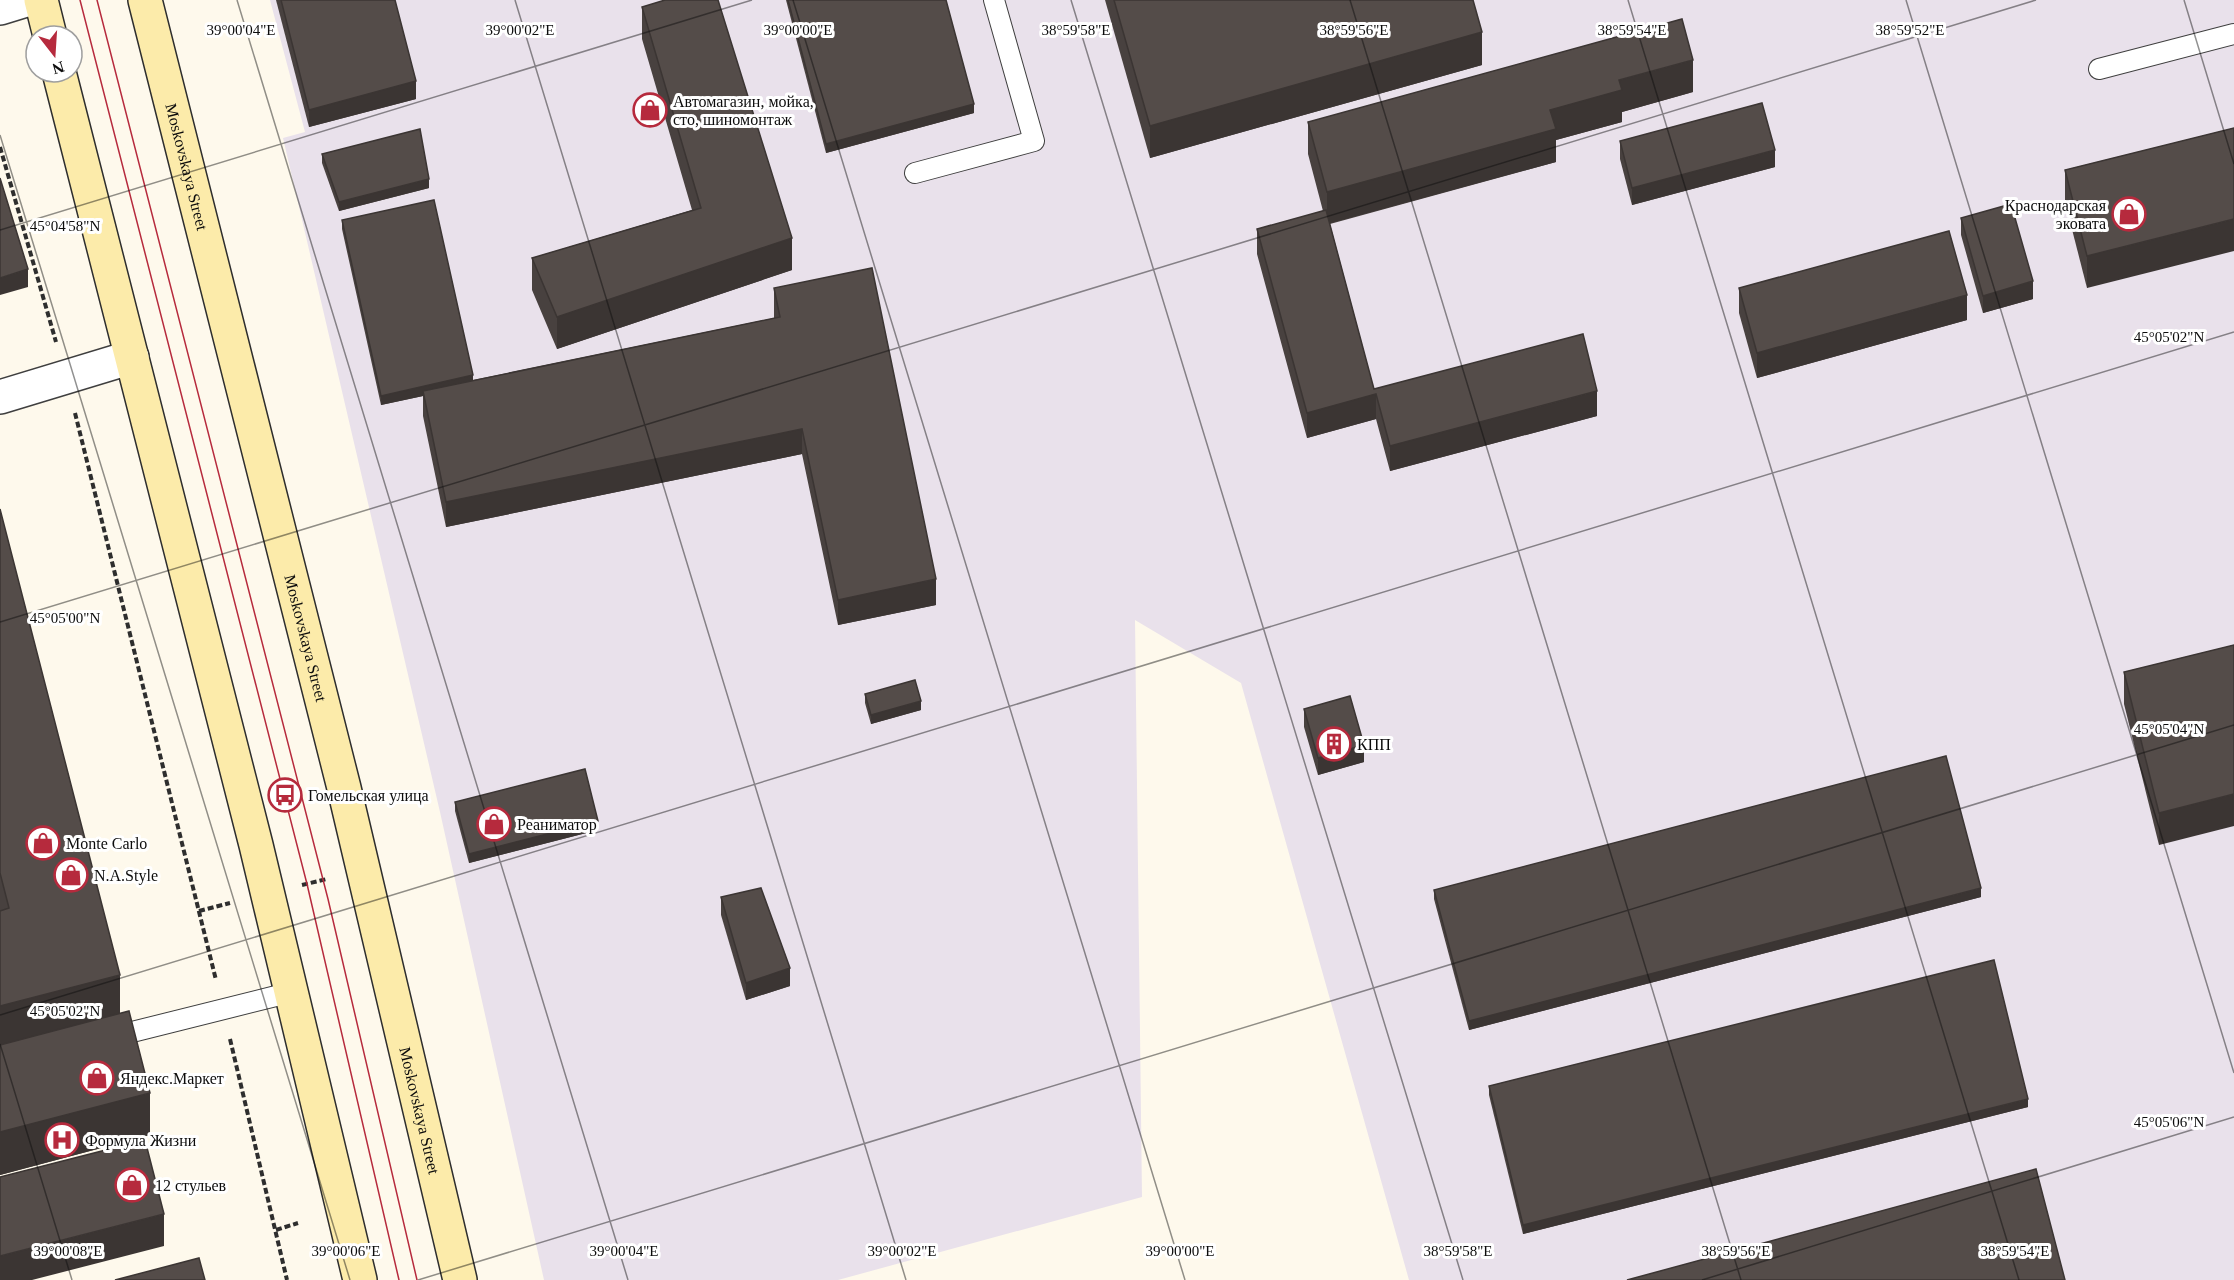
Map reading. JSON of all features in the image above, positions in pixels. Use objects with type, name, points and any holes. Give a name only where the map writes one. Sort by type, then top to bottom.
[{"type":"street","points":[[0,8],[26,0]]},
{"type":"street","points":[[41,0],[47,24]]},
{"type":"street","name":"Moskovskaya Street","points":[[145,0],[344,788],[460,1280]]},
{"type":"street","points":[[62,84],[292,992],[360,1280]]},
{"type":"street","points":[[0,397],[66,375],[132,357]]},
{"type":"lane","points":[[915,173],[1034,141],[994,0]]},
{"type":"lane","points":[[2098,69],[2234,34]]},
{"type":"lane","points":[[89,1043],[292,992]]},
{"type":"path","points":[[0,147],[66,375],[199,911],[287,1280]]},
{"type":"path","points":[[199,911],[230,903]]},
{"type":"path","points":[[276,1230],[298,1223]]},
{"type":"shaded area","points":[[270,0],[2234,0],[2234,1280],[1409,1280],[1241,683],[1135,620],[1142,1197],[838,1280],[544,1280],[440,812],[283,138],[305,132]]},
{"type":"building","points":[[281,0],[395,0],[416,81],[309,110]]},
{"type":"building","points":[[665,0],[718,0],[792,238],[557,317],[532,258],[701,208],[642,7]]},
{"type":"building","points":[[788,0],[946,0],[974,104],[826,144]]},
{"type":"building","points":[[1114,0],[1473,0],[1482,32],[1150,126]]},
{"type":"building","points":[[1682,19],[1693,60],[1619,80],[1622,90],[1550,110],[1556,129],[1327,192],[1308,122]]},
{"type":"building","points":[[1762,103],[1775,150],[1632,188],[1620,141]]},
{"type":"building","points":[[2234,128],[2234,219],[2087,256],[2065,170]]},
{"type":"building","points":[[420,129],[429,179],[339,202],[322,154]]},
{"type":"building","points":[[0,178],[28,269],[0,278]]},
{"type":"building","points":[[434,200],[473,375],[381,396],[342,220]]},
{"type":"building","points":[[2011,204],[2033,281],[1983,296],[1961,218]]},
{"type":"building","points":[[1326,210],[1374,389],[1583,334],[1597,391],[1390,446],[1376,394],[1307,413],[1257,229]]},
{"type":"building","points":[[1949,231],[1967,295],[1757,353],[1739,288]]},
{"type":"building","points":[[872,268],[936,579],[838,600],[802,429],[446,502],[423,391],[780,317],[774,288]]},
{"type":"building","points":[[0,509],[120,975],[0,1006],[0,911],[9,908],[0,873]]},
{"type":"building","points":[[2234,645],[2234,794],[2159,813],[2124,672]]},
{"type":"building","points":[[915,680],[921,701],[871,715],[865,694]]},
{"type":"building","points":[[1350,696],[1364,745],[1318,758],[1304,709]]},
{"type":"building","points":[[1946,756],[1981,888],[1469,1021],[1434,890]]},
{"type":"building","points":[[585,769],[598,821],[469,854],[455,802]]},
{"type":"building","points":[[761,888],[790,968],[746,983],[721,897]]},
{"type":"building","points":[[1994,960],[2028,1099],[1523,1225],[1489,1086]]},
{"type":"building","points":[[129,1011],[150,1093],[0,1132],[0,1045]]},
{"type":"building","points":[[145,1140],[164,1214],[0,1256],[0,1177]]},
{"type":"building","points":[[2036,1169],[2065,1280],[1627,1280]]},
{"type":"building","points":[[199,1258],[205,1280],[115,1280]]},
{"type":"tram line","points":[[80,0],[307,884],[399,1280]]},
{"type":"tram line","points":[[97,0],[328,899],[417,1280]]},
{"type":"place","name":"Автомагазин, мойка, сто, шиномонтаж","points":[[650,110]]},
{"type":"place","name":"Краснодарская эковата","points":[[2129,214]]},
{"type":"place","name":"КПП","points":[[1334,744]]},
{"type":"place","name":"Гомельская улица","points":[[285,795]]},
{"type":"place","name":"Реаниматор","points":[[494,824]]},
{"type":"place","name":"Monte Carlo","points":[[43,843]]},
{"type":"place","name":"N.A.Style","points":[[71,875]]},
{"type":"place","name":"Яндекс.Маркет","points":[[97,1078]]},
{"type":"place","name":"Формула Жизни","points":[[62,1140]]},
{"type":"place","name":"12 стульев","points":[[132,1185]]}]
